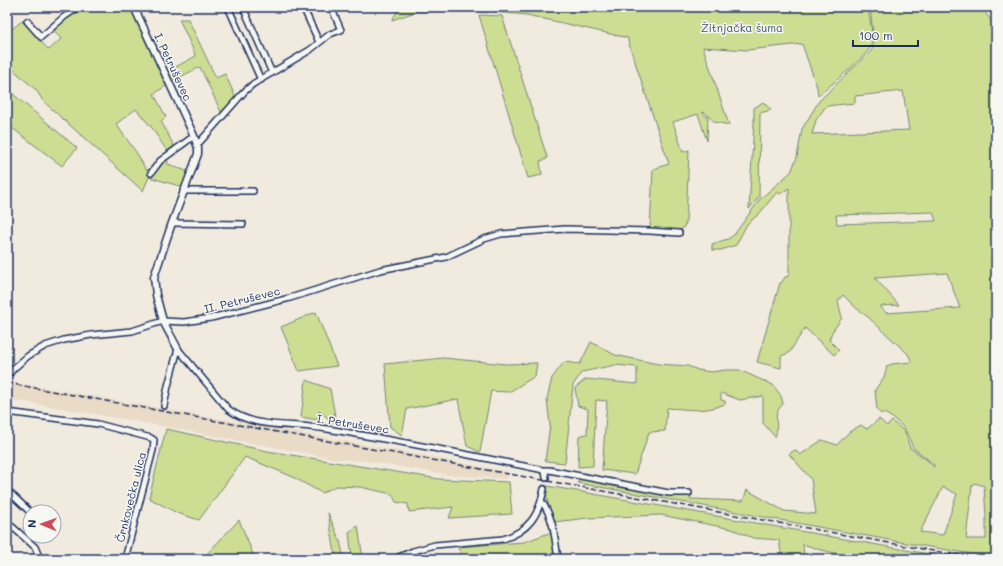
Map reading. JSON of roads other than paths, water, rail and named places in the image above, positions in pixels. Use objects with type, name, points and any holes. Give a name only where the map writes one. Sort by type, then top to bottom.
[{"type":"street","points":[[27,22],[41,37],[64,17],[80,7]]},
{"type":"street","name":"I. Petruševec","points":[[134,7],[198,144],[198,154],[155,269],[154,277],[156,295],[163,321],[178,349],[228,408],[234,413],[248,420],[268,424],[311,427],[362,435],[669,493],[689,493]]},
{"type":"street","points":[[228,7],[261,80]]},
{"type":"street","points":[[243,7],[272,73]]},
{"type":"street","points":[[303,7],[319,42]]},
{"type":"street","points":[[198,144],[244,92],[310,50],[330,34],[341,30],[331,7]]},
{"type":"street","points":[[151,173],[160,161],[194,136]]},
{"type":"street","points":[[183,191],[254,191]]},
{"type":"street","points":[[172,223],[243,224]]},
{"type":"street","name":"II. Petruševec","points":[[163,321],[184,322],[211,318],[290,298],[380,270],[446,257],[484,239],[501,234],[565,229],[642,230],[679,233]]},
{"type":"street","points":[[11,372],[34,352],[52,343],[91,335],[132,331],[163,321]]},
{"type":"street","points":[[164,406],[178,349]]},
{"type":"street","name":"Črnkovečka ulica","points":[[7,412],[98,424],[154,440],[153,450],[125,559]]},
{"type":"street","points":[[542,470],[546,473],[546,478]]},
{"type":"street","points":[[394,559],[413,551],[435,545],[511,536],[523,530],[530,524],[542,502],[544,489]]},
{"type":"street","points":[[7,490],[22,504]]},
{"type":"street","points":[[542,502],[547,508],[550,518],[558,559]]},
{"type":"street","points":[[7,522],[35,548],[40,559]]},
{"type":"tunnel","points":[[544,489],[546,478]]},
{"type":"railway","points":[[7,383],[978,559]]},
{"type":"park label","name":"Žitnjačka šuma","points":[[742,28]]}]
